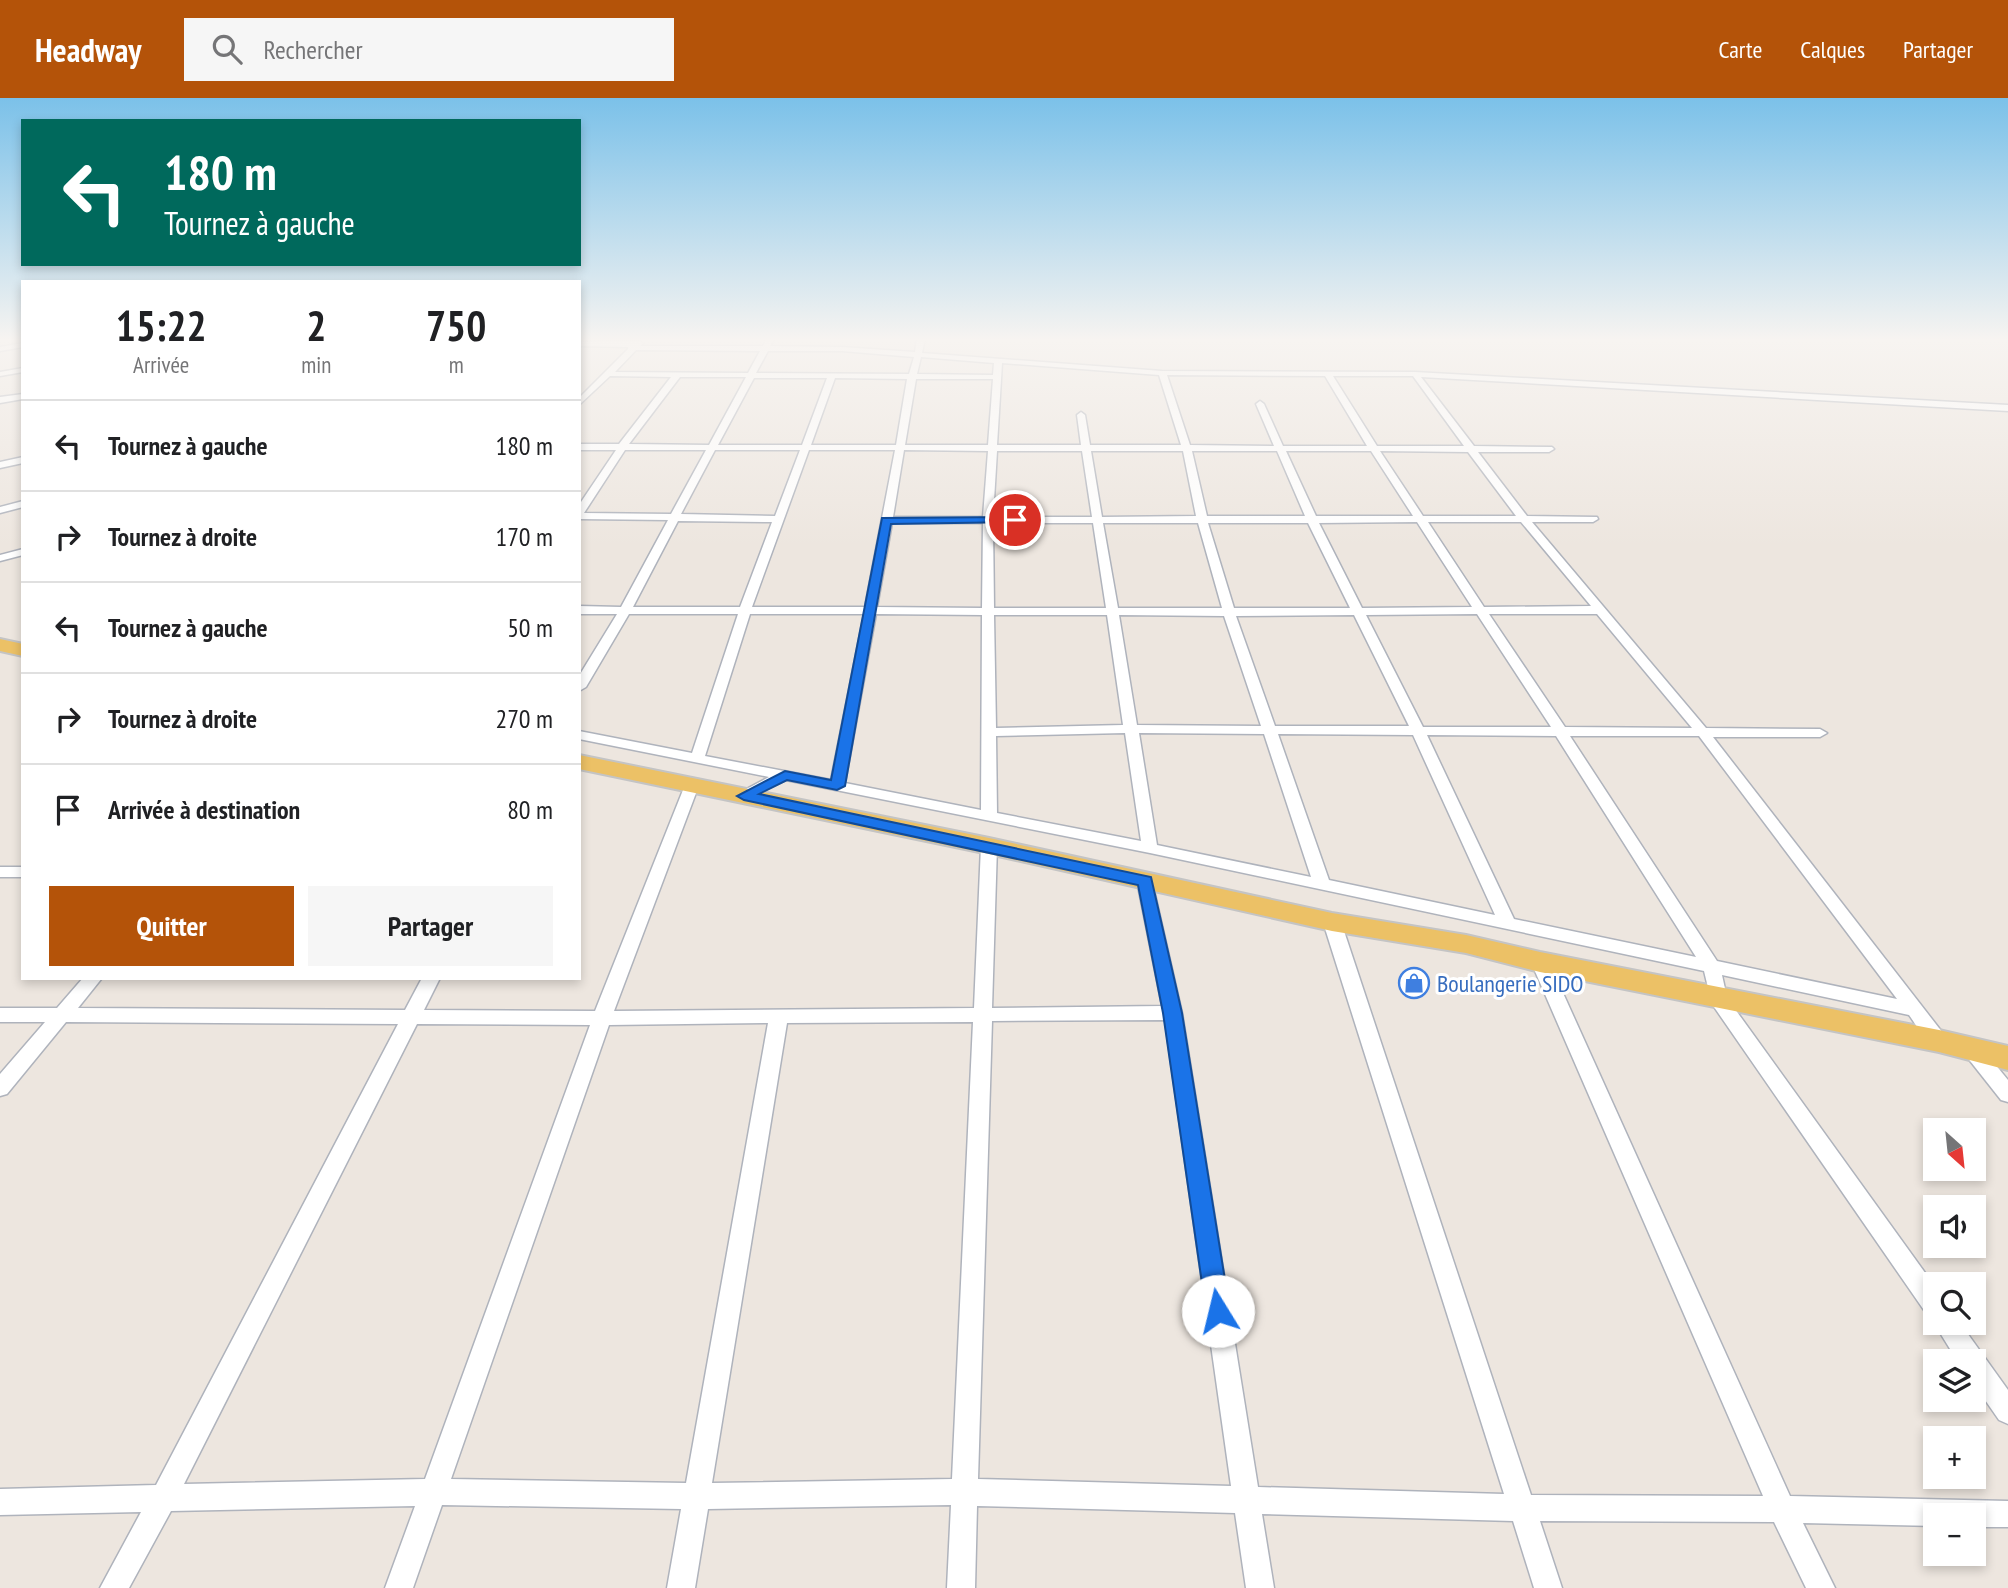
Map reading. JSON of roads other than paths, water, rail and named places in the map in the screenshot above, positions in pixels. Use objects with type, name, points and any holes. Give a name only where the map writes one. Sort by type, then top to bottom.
[{"type":"main road","points":[[0,645],[21,650]]},
{"type":"main road","points":[[581,762],[989,846],[1332,922],[1466,944],[1718,999],[1939,1041],[1974,1052],[2008,1058]]},
{"type":"street","points":[[581,512],[622,447],[652,408]]},
{"type":"street","points":[[581,684],[625,610],[732,408]]},
{"type":"street","points":[[697,758],[745,610],[821,408]]},
{"type":"street","points":[[837,786],[906,408]]},
{"type":"street","points":[[989,816],[988,520],[995,408]]},
{"type":"street","points":[[1173,408],[1187,449],[1202,520],[1229,612],[1322,885]]},
{"type":"street","points":[[1262,408],[1312,520],[1418,730],[1508,924]]},
{"type":"street","points":[[1349,408],[1712,968],[1718,999],[1923,1290]]},
{"type":"street","points":[[1440,408],[1523,518],[1704,734],[1939,1041]]},
{"type":"street","points":[[1081,415],[1150,848]]},
{"type":"street","points":[[581,447],[1549,450]]},
{"type":"street","points":[[0,466],[21,461]]},
{"type":"street","points":[[0,510],[21,505]]},
{"type":"street","points":[[581,515],[779,519]]},
{"type":"street","points":[[886,520],[1593,519]]},
{"type":"street","points":[[0,558],[21,553]]},
{"type":"street","points":[[581,610],[1598,610]]},
{"type":"street","points":[[989,732],[1130,729],[1819,733]]},
{"type":"street","points":[[581,735],[1150,848],[1912,1009]]},
{"type":"street","points":[[744,796],[785,775]]},
{"type":"street","points":[[399,1588],[602,1018],[692,785]]},
{"type":"street","points":[[961,1588],[989,846]]},
{"type":"street","points":[[0,872],[21,872]]},
{"type":"street","points":[[1145,881],[1172,1013],[1260,1588]]},
{"type":"street","points":[[1466,944],[1470,916]]},
{"type":"street","points":[[1332,922],[1548,1588]]},
{"type":"street","points":[[1541,962],[1782,1509],[1821,1588]]},
{"type":"street","points":[[0,1088],[91,980]]},
{"type":"street","points":[[114,1588],[163,1499],[430,980]]},
{"type":"street","points":[[0,1015],[602,1018],[1172,1013]]},
{"type":"street","points":[[681,1588],[779,1016]]},
{"type":"street","points":[[1974,1052],[2008,1094]]},
{"type":"street","points":[[1986,1379],[2008,1411]]},
{"type":"street","points":[[0,1503],[431,1492],[697,1496],[964,1492],[1523,1508],[1782,1509],[2008,1514]]},
{"type":"place","name":"Boulangerie SIDO","points":[[1414,983]]}]
